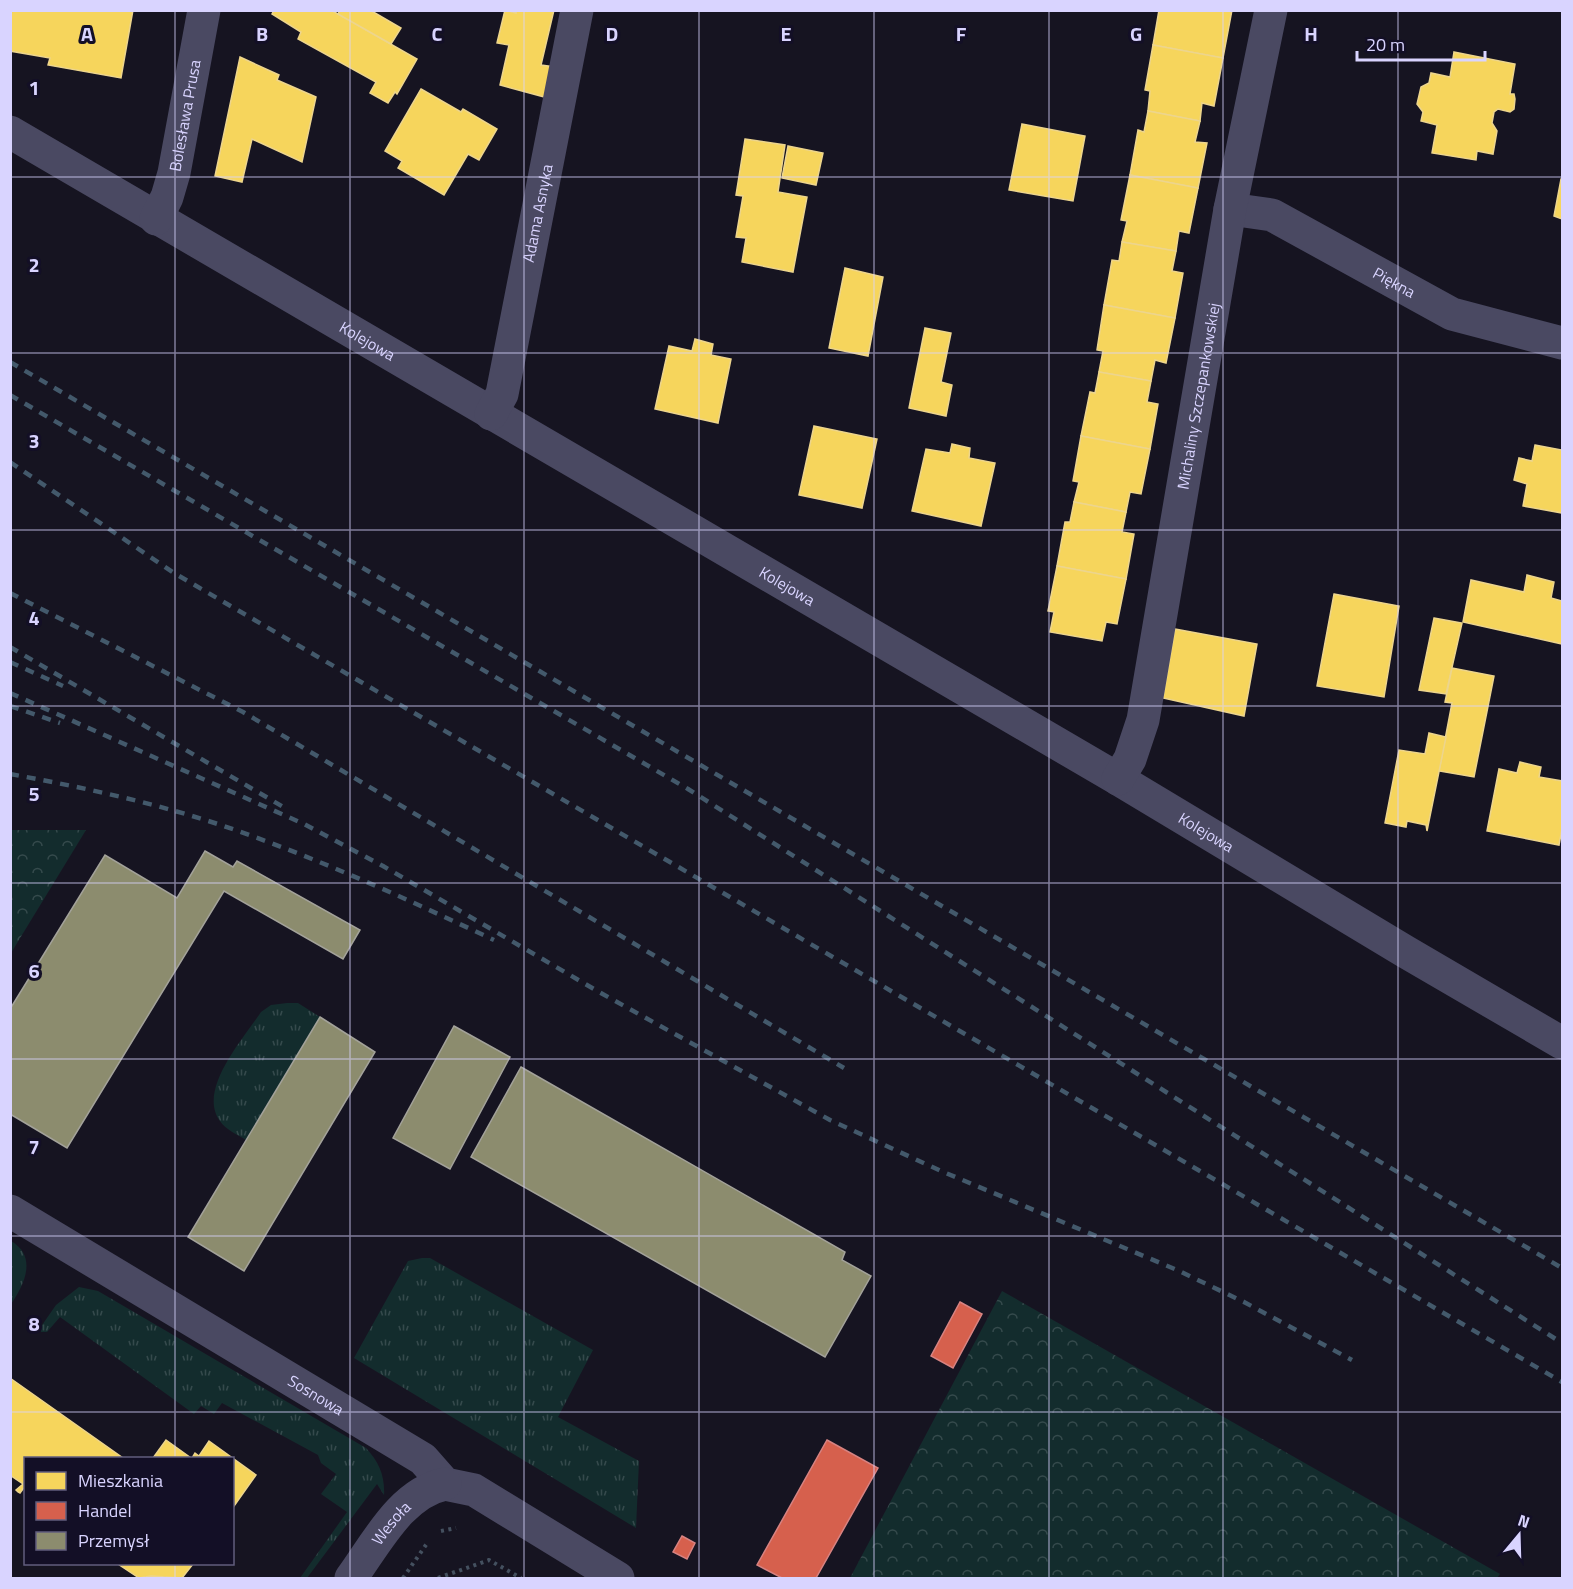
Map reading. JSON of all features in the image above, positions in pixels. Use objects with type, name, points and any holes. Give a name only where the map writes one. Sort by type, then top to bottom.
[{"type":"street","name":"Bolesława Prusa","points":[[156,219],[167,197],[174,173],[204,10]]},
{"type":"street","name":"Adama Asnyka","points":[[491,414],[502,394],[577,10]]},
{"type":"street","name":"Michaliny Szczepankowskiej","points":[[1118,779],[1130,759],[1143,720],[1230,209],[1271,10]]},
{"type":"street","name":"Kolejowa","points":[[10,132],[1118,779],[1406,952],[1563,1042]]},
{"type":"street","name":"Piękna","points":[[1230,209],[1272,215],[1452,314],[1563,343]]},
{"type":"street","name":"Sosnowa","points":[[10,1211],[423,1459],[445,1484]]},
{"type":"street","name":"Wesoła","points":[[351,1578],[406,1504],[425,1489],[445,1484]]},
{"type":"street","points":[[445,1484],[474,1490],[618,1578]]},
{"type":"path","points":[[437,1533],[443,1529],[462,1528]]},
{"type":"path","points":[[402,1578],[431,1538]]},
{"type":"path","points":[[438,1578],[489,1560],[521,1578]]},
{"type":"green space","points":[[10,830],[86,830],[11,953]]},
{"type":"green space","points":[[298,1003],[320,1017],[246,1140],[222,1124],[214,1109],[214,1095],[218,1080],[234,1050],[261,1012],[271,1005]]},
{"type":"green space","points":[[11,1241],[24,1255],[26,1271],[24,1280],[11,1304]]},
{"type":"green space","points":[[430,1258],[593,1350],[558,1417],[639,1461],[636,1528],[354,1358],[408,1261]]},
{"type":"green space","points":[[79,1287],[98,1291],[371,1453],[382,1475],[384,1495],[377,1484],[307,1578],[300,1578],[347,1512],[321,1494],[336,1474],[321,1463],[318,1455],[222,1403],[214,1414],[201,1406],[194,1414],[60,1317],[47,1332],[41,1332],[40,1328],[56,1305]]},
{"type":"green space","points":[[1002,1291],[1500,1574],[1497,1578],[850,1578]]},
{"type":"building: Mieszkania","points":[[10,10],[133,10],[121,78],[48,65],[50,58],[10,51]]},
{"type":"building: Mieszkania","points":[[274,10],[331,10],[417,59],[397,94],[395,92],[388,103],[370,93],[376,82],[298,39],[301,32],[272,14]]},
{"type":"building: Mieszkania","points":[[340,10],[370,10],[401,28],[391,44],[338,14]]},
{"type":"building: Mieszkania","points":[[505,10],[516,13],[517,10],[554,10],[541,65],[555,67],[548,98],[500,85],[509,45],[497,43]]},
{"type":"building: Mieszkania","points":[[1159,10],[1232,10],[1223,58],[1153,45]]},
{"type":"building: Mieszkania","points":[[1153,45],[1223,58],[1214,106],[1202,103],[1200,121],[1148,111],[1150,91],[1145,90]]},
{"type":"building: Mieszkania","points":[[1454,52],[1515,64],[1510,94],[1514,94],[1514,109],[1510,112],[1498,109],[1494,112],[1492,123],[1497,131],[1493,154],[1477,151],[1476,160],[1432,153],[1437,125],[1421,121],[1423,112],[1417,104],[1421,87],[1429,83],[1431,73],[1450,77]]},
{"type":"building: Mieszkania","points":[[240,57],[279,75],[277,80],[316,97],[302,162],[252,139],[242,182],[215,176]]},
{"type":"building: Mieszkania","points":[[421,89],[461,112],[463,109],[497,129],[479,160],[468,154],[444,195],[398,168],[402,161],[385,151]]},
{"type":"building: Mieszkania","points":[[1148,111],[1200,121],[1195,142],[1207,143],[1198,188],[1130,175],[1138,130],[1144,132]]},
{"type":"building: Mieszkania","points":[[1022,124],[1085,136],[1073,201],[1009,190]]},
{"type":"building: Mieszkania","points":[[745,139],[785,145],[778,192],[807,197],[793,272],[742,262],[746,238],[736,237],[743,196],[736,195]]},
{"type":"building: Mieszkania","points":[[788,146],[823,153],[816,185],[782,178]]},
{"type":"building: Mieszkania","points":[[1130,175],[1198,188],[1189,233],[1179,231],[1176,251],[1122,242],[1127,221],[1121,220]]},
{"type":"building: Mieszkania","points":[[1562,179],[1562,219],[1554,216]]},
{"type":"building: Mieszkania","points":[[1122,242],[1176,251],[1172,271],[1183,273],[1175,318],[1104,305],[1112,260],[1119,261]]},
{"type":"building: Mieszkania","points":[[845,268],[883,277],[868,356],[829,348]]},
{"type":"building: Mieszkania","points":[[1104,305],[1175,318],[1166,363],[1155,360],[1151,381],[1099,372],[1103,351],[1097,350]]},
{"type":"building: Mieszkania","points":[[925,328],[951,333],[941,382],[952,385],[946,416],[909,408]]},
{"type":"building: Mieszkania","points":[[695,339],[713,344],[711,355],[731,359],[718,423],[655,409],[669,346],[692,351]]},
{"type":"building: Mieszkania","points":[[1099,372],[1151,381],[1147,402],[1158,404],[1150,449],[1081,436],[1090,392],[1095,393]]},
{"type":"building: Mieszkania","points":[[814,426],[877,439],[862,508],[799,495]]},
{"type":"building: Mieszkania","points":[[1081,436],[1150,449],[1141,494],[1130,492],[1126,512],[1074,502],[1079,482],[1073,481]]},
{"type":"building: Mieszkania","points":[[952,444],[970,448],[969,458],[995,463],[981,526],[912,511],[926,449],[950,453]]},
{"type":"building: Mieszkania","points":[[1535,445],[1562,450],[1562,513],[1523,506],[1527,484],[1514,480],[1519,458],[1532,461]]},
{"type":"building: Mieszkania","points":[[1074,502],[1126,512],[1122,532],[1134,534],[1126,579],[1057,566],[1065,522],[1070,522]]},
{"type":"building: Mieszkania","points":[[1057,566],[1126,579],[1117,624],[1106,622],[1102,641],[1050,632],[1054,612],[1048,611]]},
{"type":"building: Mieszkania","points":[[1527,575],[1554,582],[1551,598],[1562,601],[1562,644],[1463,622],[1471,580],[1524,592]]},
{"type":"building: Mieszkania","points":[[1334,594],[1399,606],[1384,697],[1317,686]]},
{"type":"building: Mieszkania","points":[[1434,618],[1462,623],[1446,694],[1419,690]]},
{"type":"building: Mieszkania","points":[[1175,629],[1257,644],[1244,716],[1163,698]]},
{"type":"building: Mieszkania","points":[[1452,668],[1494,676],[1474,777],[1439,771],[1452,703],[1445,702]]},
{"type":"building: Mieszkania","points":[[1429,733],[1446,737],[1427,831],[1426,825],[1407,821],[1406,827],[1385,823],[1399,750],[1425,754]]},
{"type":"building: Mieszkania","points":[[1520,762],[1541,767],[1539,777],[1562,781],[1562,829],[1559,845],[1487,831],[1499,769],[1517,773]]},
{"type":"building: Mieszkania","points":[[10,1378],[122,1457],[24,1457],[24,1488],[20,1493],[16,1490],[23,1484],[10,1475]]},
{"type":"building: Mieszkania","points":[[166,1440],[190,1457],[154,1457]]},
{"type":"building: Mieszkania","points":[[209,1441],[231,1457],[193,1457],[195,1453],[199,1456]]},
{"type":"building: Mieszkania","points":[[234,1459],[256,1475],[234,1506]]},
{"type":"building: Mieszkania","points":[[120,1565],[192,1565],[182,1578],[151,1576],[139,1578]]},
{"type":"building: Handel","points":[[960,1302],[982,1314],[953,1368],[931,1356]]},
{"type":"building: Handel","points":[[827,1440],[878,1468],[816,1578],[782,1578],[757,1565]]},
{"type":"building: Handel","points":[[682,1536],[695,1543],[687,1559],[673,1552]]},
{"type":"building: Przemysł","points":[[205,851],[233,867],[237,861],[360,930],[343,959],[224,891],[67,1148],[10,1114],[10,1009],[105,855],[177,898]]},
{"type":"building: Przemysł","points":[[320,1017],[375,1052],[244,1271],[188,1237]]},
{"type":"building: Przemysł","points":[[454,1026],[510,1057],[450,1169],[393,1138]]},
{"type":"building: Przemysł","points":[[521,1067],[845,1252],[842,1260],[871,1276],[825,1357],[471,1157]]},
{"type":"railway","points":[[10,362],[1562,1268]]},
{"type":"railway","points":[[10,395],[688,789],[1562,1343]]},
{"type":"railway","points":[[10,462],[174,573],[1562,1382]]},
{"type":"railway","points":[[10,593],[243,712],[844,1068]]},
{"type":"railway","points":[[10,647],[285,808]]},
{"type":"railway","points":[[10,662],[63,686]]},
{"type":"railway","points":[[10,693],[304,824],[383,866],[599,992],[830,1120],[941,1171],[1177,1270],[1244,1302],[1352,1360]]},
{"type":"railway","points":[[10,706],[60,723]]},
{"type":"railway","points":[[10,774],[132,800],[223,826],[344,872],[494,940]]}]
